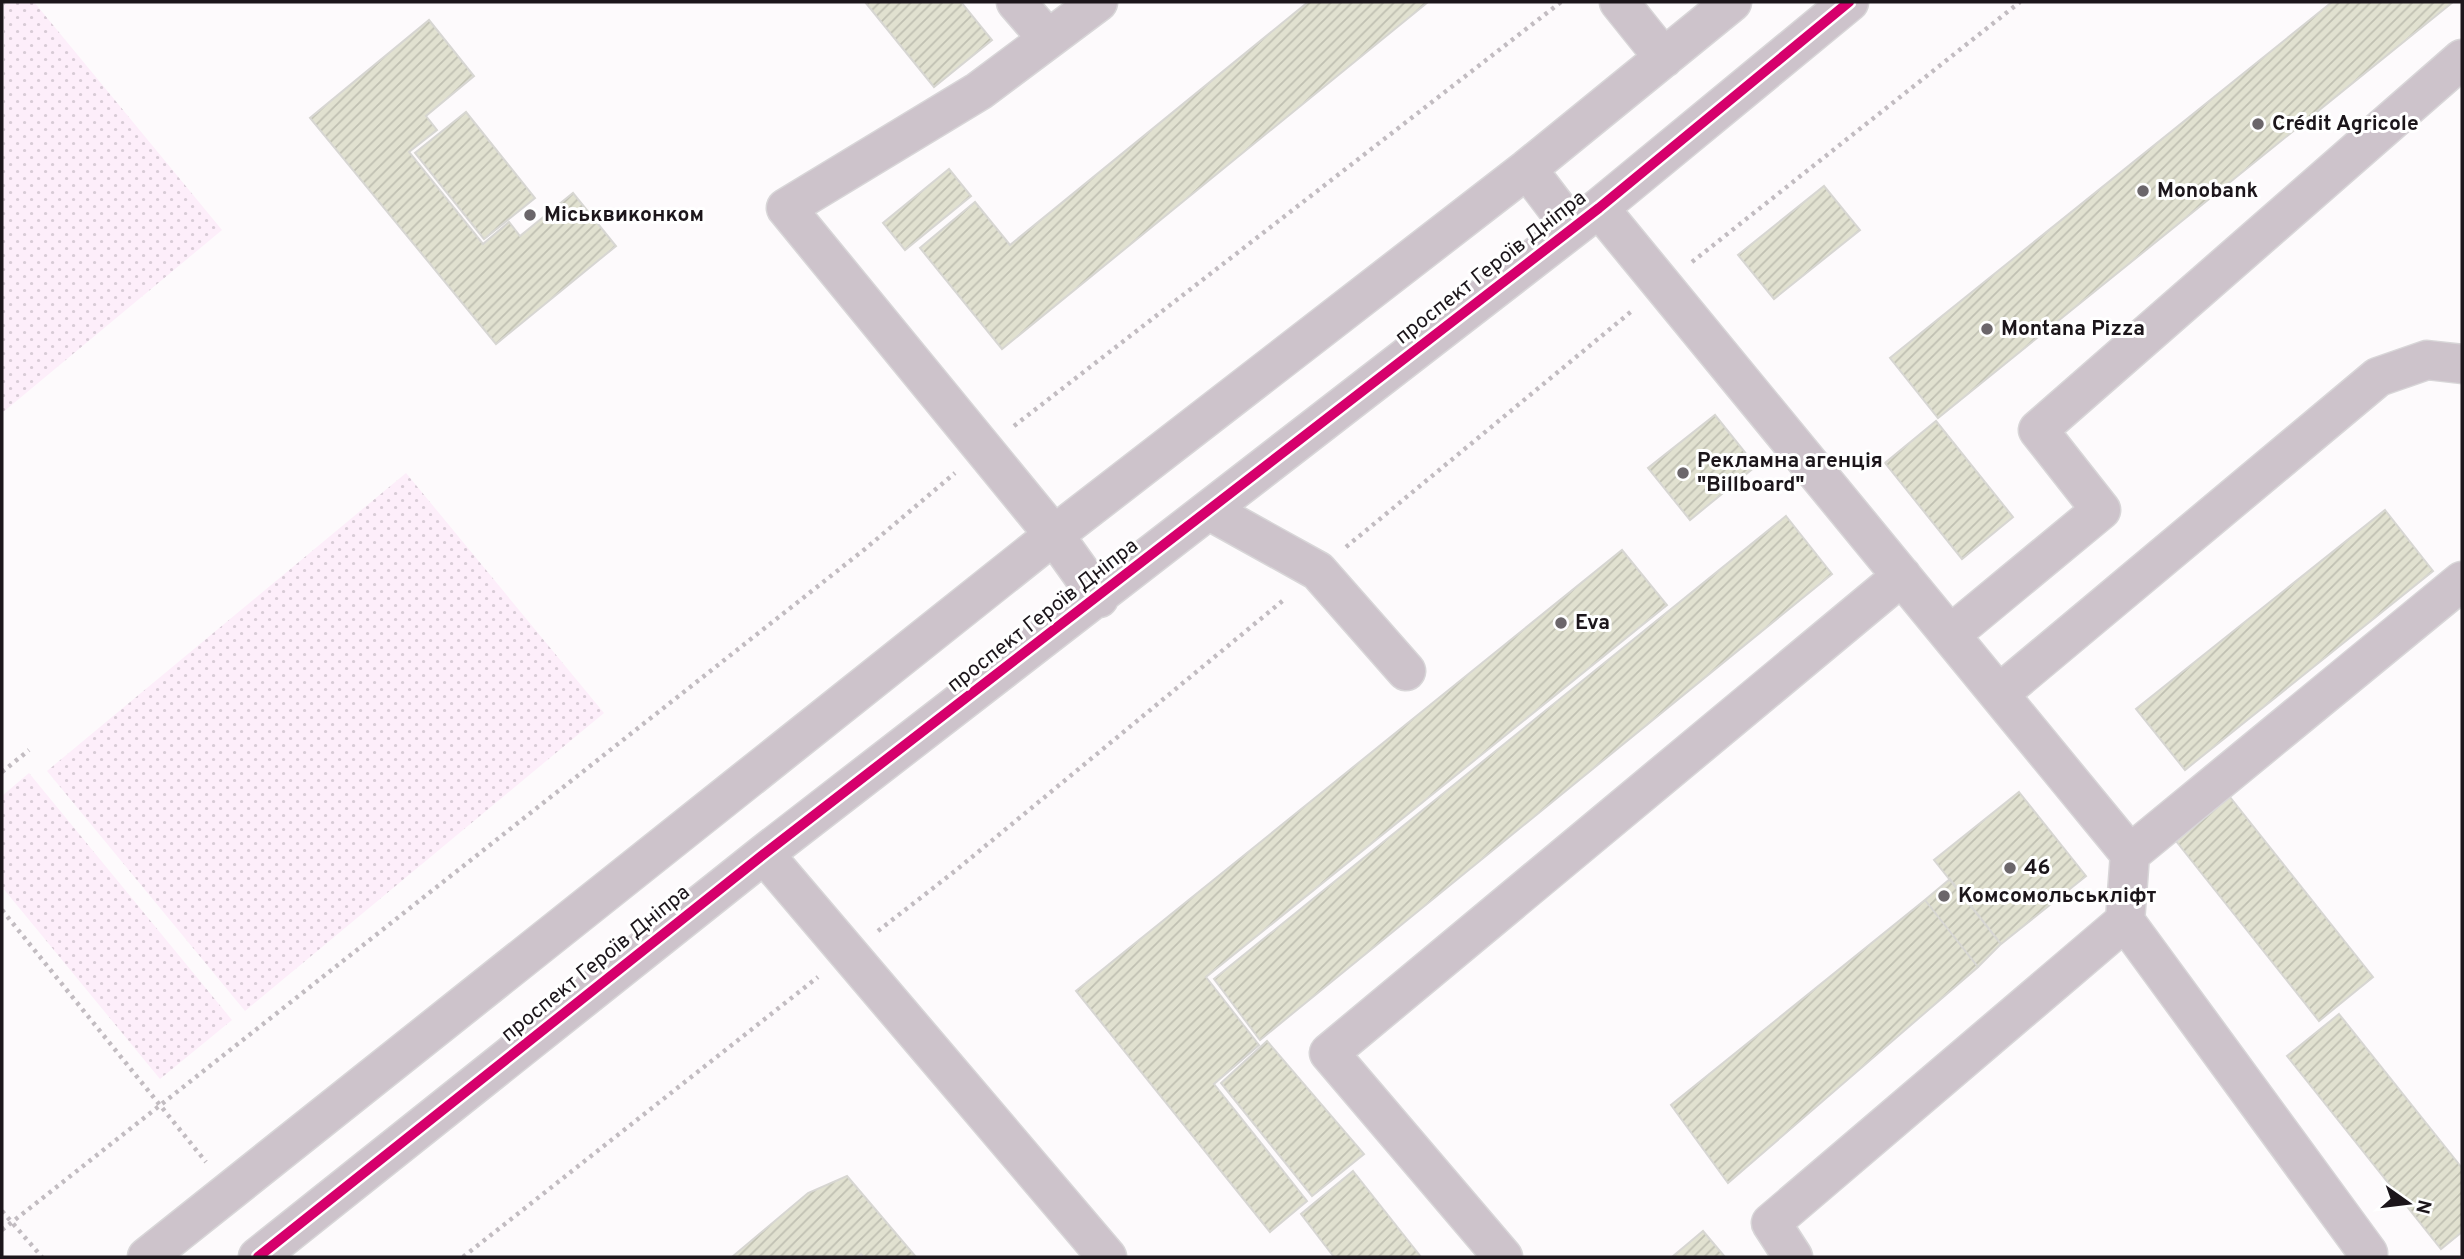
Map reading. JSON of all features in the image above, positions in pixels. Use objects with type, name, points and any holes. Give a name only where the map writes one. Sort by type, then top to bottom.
[{"type":"street","points":[[1016,2],[1048,39],[1098,2]]},
{"type":"street","points":[[1619,2],[1664,58]]},
{"type":"street","points":[[147,1257],[1054,535],[1527,169],[1732,2]]},
{"type":"street","name":"проспект Героїв Дніпра","points":[[258,1257],[764,854],[1099,598],[1586,218],[1849,2]]},
{"type":"street","name":"проспект Героїв Дніпра","points":[[1048,39],[979,91],[786,208],[1054,535],[1099,598]]},
{"type":"street","points":[[1950,635],[2101,510],[2038,430],[2462,59]]},
{"type":"street","name":"проспект Героїв Дніпра","points":[[1527,169],[1586,218]]},
{"type":"street","points":[[1586,218],[1663,286],[2130,854],[2125,921],[2368,1253]]},
{"type":"street","points":[[1999,694],[2378,377],[2427,360],[2462,364]]},
{"type":"street","points":[[1210,512],[1318,571],[1406,671]]},
{"type":"street","points":[[1503,1257],[1329,1053],[1902,576]]},
{"type":"street","points":[[2130,854],[2462,581]]},
{"type":"street","points":[[764,854],[1105,1257]]},
{"type":"street","points":[[1793,1257],[1772,1223],[2125,921]]},
{"type":"path","points":[[2,1230],[865,549],[984,450],[1561,2]]},
{"type":"path","points":[[463,1257],[955,871],[1663,286],[2020,2]]},
{"type":"path","points":[[2,772],[29,750]]},
{"type":"path","points":[[2,909],[159,1106],[231,1191]]},
{"type":"path","points":[[2,1211],[42,1257]]},
{"type":"shaded area","points":[[4,2],[34,2],[222,230],[2,413]]},
{"type":"shaded area","points":[[406,473],[604,713],[245,1011],[47,771]]},
{"type":"shaded area","points":[[29,773],[232,1020],[160,1079],[2,887],[2,796]]},
{"type":"building","points":[[865,2],[961,2],[992,40],[934,87]]},
{"type":"building","points":[[1308,2],[1428,2],[1002,349],[920,248],[975,202],[1010,245]]},
{"type":"building","points":[[2332,2],[2453,2],[1938,418],[1890,358]]},
{"type":"building","points":[[429,20],[474,76],[426,116],[437,130],[409,152],[483,244],[509,222],[520,236],[573,193],[616,246],[496,344],[310,118]]},
{"type":"building","points":[[466,112],[535,198],[484,239],[415,153]]},
{"type":"building","points":[[949,169],[971,196],[905,250],[883,223]]},
{"type":"building","points":[[1824,186],[1860,230],[1774,299],[1738,255]]},
{"type":"building","points":[[1715,415],[1756,466],[1690,520],[1648,468]]},
{"type":"building","points":[[1936,421],[2013,517],[1962,559],[1885,463]]},
{"type":"building","points":[[2385,510],[2433,571],[2185,770],[2136,709]]},
{"type":"building","points":[[1786,516],[1832,574],[1260,1040],[1214,979]]},
{"type":"building","points":[[1622,550],[1667,605],[1206,977],[1259,1045],[1214,1084],[1307,1201],[1270,1232],[1076,991]]},
{"type":"building","points":[[2222,787],[2373,977],[2319,1021],[2168,831]]},
{"type":"building","points":[[2019,792],[2086,876],[2001,944],[1934,860]]},
{"type":"building","points":[[1950,879],[2001,944],[1978,967],[1925,900]]},
{"type":"building","points":[[1925,900],[1978,967],[1728,1183],[1671,1105]]},
{"type":"building","points":[[2339,1014],[2462,1168],[2462,1232],[2441,1249],[2287,1056]]},
{"type":"building","points":[[1267,1041],[1364,1154],[1312,1196],[1221,1083]]},
{"type":"building","points":[[1353,1171],[1421,1257],[1334,1257],[1301,1214]]},
{"type":"building","points":[[847,1176],[916,1257],[864,1257],[861,1254],[858,1257],[732,1257],[808,1193]]},
{"type":"building","points":[[1703,1231],[1725,1257],[1672,1257]]},
{"type":"cycle path","points":[[258,1257],[764,854],[1599,208],[1849,2]]},
{"type":"place","name":"Crédit Agricole","points":[[2258,124]]},
{"type":"place","name":"Monobank","points":[[2143,191]]},
{"type":"place","name":"Міськвиконком","points":[[530,215]]},
{"type":"place","name":"Montana Pizza","points":[[1987,329]]},
{"type":"place","name":"Рекламна агенція \"Billboard\"","points":[[1683,473]]},
{"type":"place","name":"Eva","points":[[1561,623]]},
{"type":"place","name":"46","points":[[2010,868]]},
{"type":"place","name":"Комсомольськліфт","points":[[1944,896]]}]
